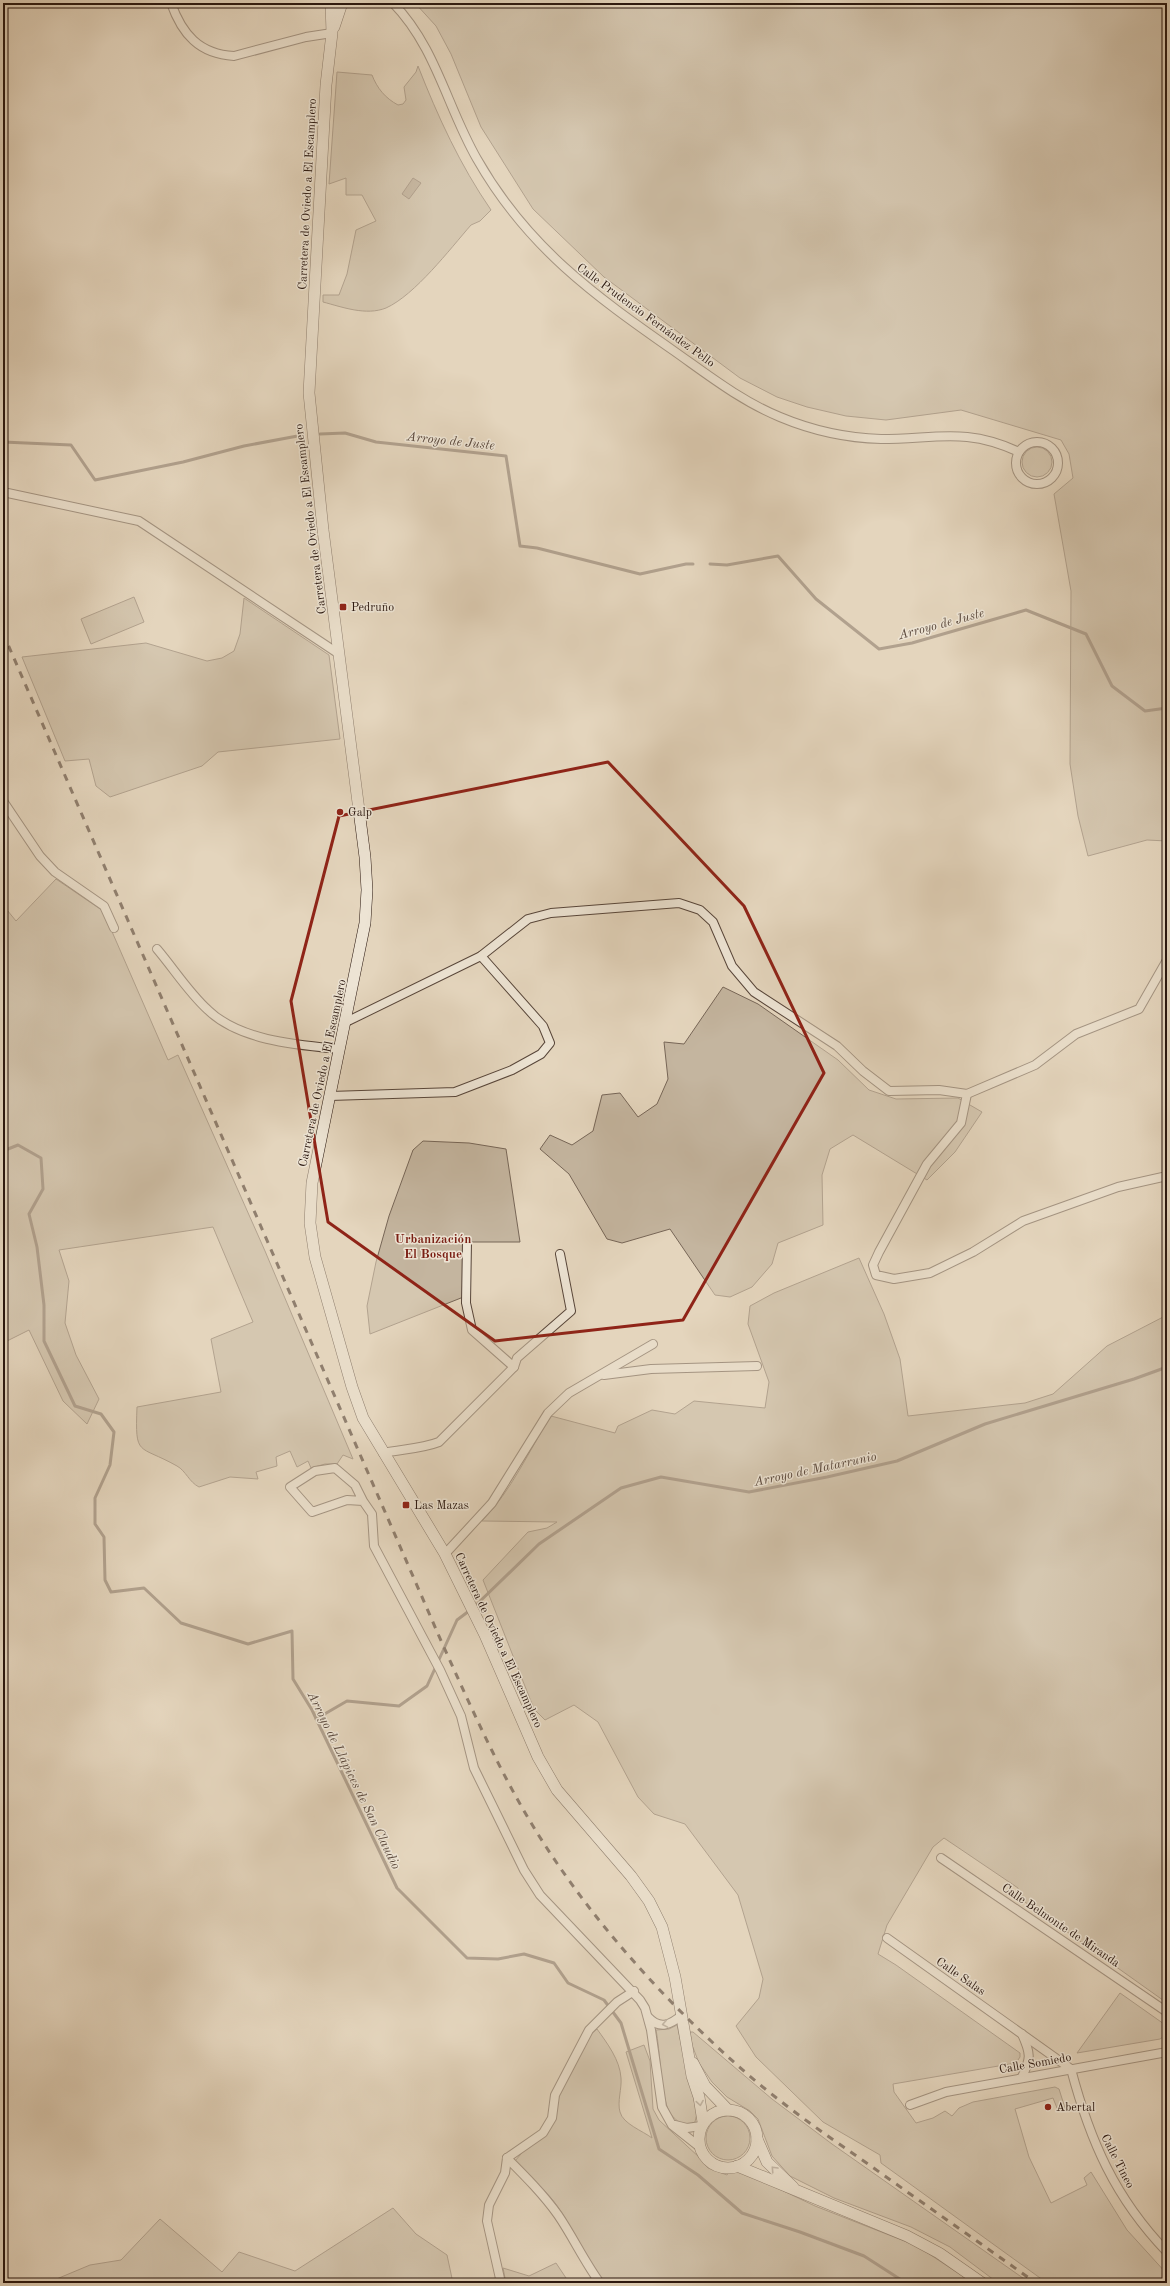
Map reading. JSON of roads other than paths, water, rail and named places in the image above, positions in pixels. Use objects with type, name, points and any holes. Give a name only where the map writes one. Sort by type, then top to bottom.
[{"type":"street","points":[[171,3],[182,29],[193,41],[224,55],[234,56],[306,37],[332,33]]},
{"type":"street","name":"Calle Prudencio Fernández Pello","points":[[393,3],[415,28],[427,48],[464,137],[502,200],[553,259],[608,305],[733,392],[758,406],[795,422],[858,437],[898,438],[958,435],[996,442],[1019,452]]},
{"type":"street","name":"Carretera de Oviedo a El Escamplero","points":[[338,4],[332,33],[326,85],[309,393],[317,480],[365,857],[367,890],[365,923],[312,1183],[310,1223],[315,1257],[352,1387],[363,1418],[445,1554],[475,1615],[538,1757],[557,1790],[631,1876],[649,1901],[662,1927],[669,1952],[682,2016],[692,2076],[699,2097],[702,2124]]},
{"type":"street","points":[[1035,441],[1050,445],[1056,452],[1059,461],[1056,474],[1050,481],[1041,484],[1030,483],[1018,473],[1016,466],[1019,452],[1028,443],[1035,441]]},
{"type":"street","points":[[3,492],[139,521],[339,654]]},
{"type":"street","points":[[3,801],[40,856],[55,872],[104,906],[114,928]]},
{"type":"street","points":[[346,1022],[481,956],[528,919],[551,913],[679,903],[700,910],[713,922],[732,966],[754,992],[837,1046],[863,1072],[889,1091],[939,1090],[968,1094],[1035,1065],[1076,1034],[1139,1009],[1167,960]]},
{"type":"street","points":[[157,949],[208,1010],[221,1020],[237,1029],[290,1044],[340,1049]]},
{"type":"street","points":[[330,1096],[455,1092],[512,1070],[541,1054],[550,1043],[543,1026],[481,956]]},
{"type":"street","points":[[968,1094],[961,1123],[926,1164],[879,1252],[873,1265],[876,1274],[894,1279],[930,1273],[973,1252],[1023,1221],[1118,1187],[1167,1176]]},
{"type":"street","points":[[467,1242],[466,1303],[472,1330],[514,1367]]},
{"type":"street","points":[[383,1453],[411,1448],[424,1448],[439,1442],[514,1367],[517,1358],[571,1311],[560,1254]]},
{"type":"street","points":[[445,1554],[492,1503],[548,1413],[568,1393],[653,1344]]},
{"type":"street","points":[[599,1375],[651,1368],[757,1366]]},
{"type":"street","points":[[363,1501],[347,1500],[312,1512],[290,1487],[315,1471],[335,1468],[355,1485],[372,1514],[374,1546],[440,1670],[461,1716],[474,1768],[524,1870],[540,1895],[634,1991],[645,2008],[648,2017],[662,2107],[672,2124],[701,2148],[712,2162],[728,2168],[737,2166],[748,2160],[755,2148],[757,2139]]},
{"type":"street","name":"Calle Belmonte de Miranda","points":[[941,1858],[1167,2012]]},
{"type":"street","name":"Calle Salas","points":[[887,1938],[1071,2068]]},
{"type":"street","points":[[501,2283],[487,2220],[489,2205],[505,2173],[507,2158],[543,2133],[552,2118],[555,2095],[589,2030],[617,2002],[634,1991]]},
{"type":"street","points":[[648,2017],[658,2025],[664,2026],[669,2025],[682,2016]]},
{"type":"street","points":[[1022,2034],[1029,2049],[1030,2059],[1022,2077]]},
{"type":"street","name":"Calle Somiedo","points":[[910,2105],[946,2092],[1071,2068],[1167,2052]]},
{"type":"street","name":"Carretera de Oviedo a El Escamplero","points":[[690,2058],[706,2086],[728,2110]]},
{"type":"street","name":"Calle Tineo","points":[[1071,2068],[1088,2128],[1118,2191],[1136,2217],[1167,2252]]},
{"type":"street","points":[[672,2124],[687,2128],[702,2124],[710,2116],[728,2110],[741,2113],[749,2119],[754,2127],[757,2139],[767,2162],[784,2180],[801,2193]]},
{"type":"street","points":[[701,2148],[702,2124]]},
{"type":"street","points":[[507,2158],[542,2194],[554,2210],[585,2262],[600,2283]]},
{"type":"street","points":[[737,2166],[907,2236],[939,2253],[982,2283]]},
{"type":"waterway","name":"Arroyo de Juste","points":[[320,434],[345,433],[376,442],[506,456],[520,546],[537,548],[640,574],[686,564],[693,564]]},
{"type":"waterway","name":"Arroyo de Juste","points":[[3,442],[71,445],[95,480],[183,462],[244,446],[303,435]]},
{"type":"waterway","name":"Arroyo de Juste","points":[[710,564],[727,565],[778,556],[816,599],[879,649],[912,643],[1026,610],[1086,634],[1112,686],[1145,711],[1167,708]]},
{"type":"waterway","name":"Arroyo de Llápices de San Claudio","points":[[3,1151],[18,1145],[41,1158],[43,1189],[29,1214],[37,1247],[44,1305],[44,1341],[75,1406],[101,1414],[114,1432],[110,1465],[95,1498],[95,1524],[104,1537],[105,1580],[111,1592],[144,1588],[181,1623],[248,1644],[292,1631],[293,1679],[312,1710],[397,1888],[467,1958],[498,1959],[524,1954],[554,1963],[568,1983],[604,2000],[621,2023],[659,2149],[698,2175],[742,2213],[800,2232],[864,2256],[906,2283]]},
{"type":"waterway","name":"Arroyo de Matarrunio","points":[[474,1607],[539,1544],[621,1488],[661,1477],[749,1492],[827,1477],[897,1461],[985,1424],[1134,1379],[1167,1367]]},
{"type":"waterway","name":"Arroyo de Matarrunio","points":[[316,1719],[347,1701],[399,1706],[427,1686],[457,1620],[469,1611]]},
{"type":"railway","points":[[3,633],[442,1643],[498,1762],[536,1831],[579,1895],[628,1955],[680,2011],[736,2064],[784,2104],[1036,2283]]},
{"type":"place","name":"Pedruño","points":[[343,607]]},
{"type":"place","name":"Galp","points":[[340,812]]},
{"type":"place","name":"Las Mazas","points":[[406,1505]]},
{"type":"place","name":"Abertal","points":[[1048,2107]]},
{"type":"district","name":"Urbanización El Bosque","points":[[433,1246]]}]
